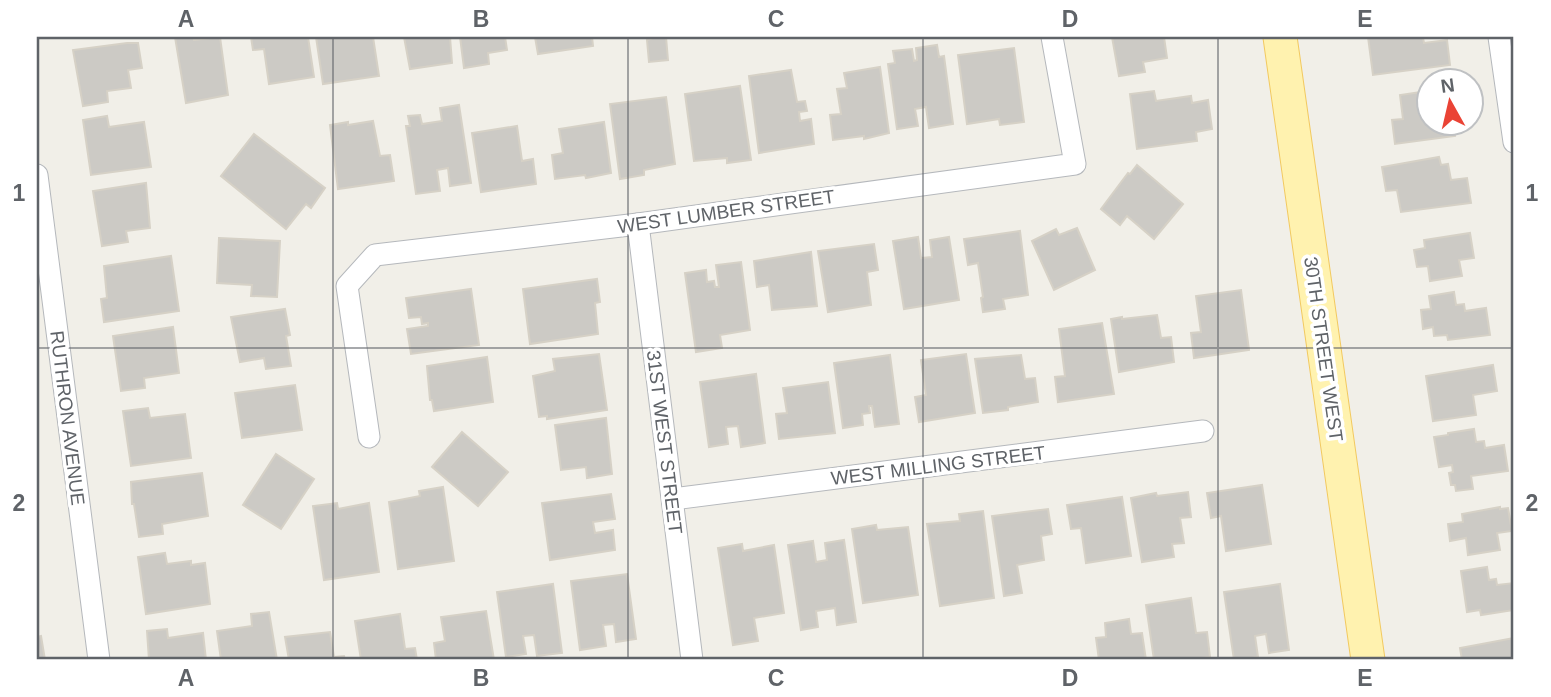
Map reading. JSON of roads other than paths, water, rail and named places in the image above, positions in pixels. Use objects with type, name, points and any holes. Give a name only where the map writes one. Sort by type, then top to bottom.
[{"type":"main road","name":"30TH STREET WEST","points":[[1280,37],[1368,660]]},
{"type":"street","name":"WEST LUMBER STREET","points":[[369,437],[347,286],[376,255],[638,224],[1075,164],[1052,37]]},
{"type":"street","points":[[1499,37],[1511,99],[1514,142]]},
{"type":"street","name":"RUTHRON AVENUE","points":[[37,175],[99,660]]},
{"type":"street","name":"31ST WEST STREET","points":[[638,224],[692,660]]},
{"type":"street","name":"WEST MILLING STREET","points":[[673,499],[1203,431]]}]
